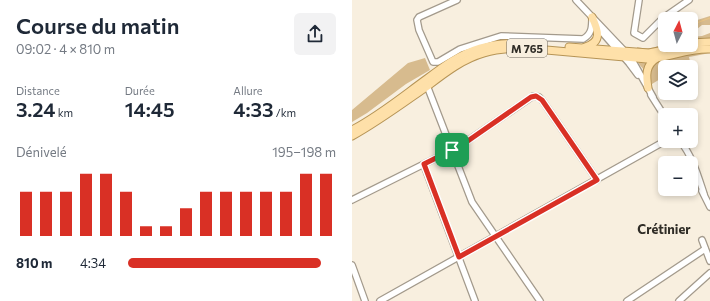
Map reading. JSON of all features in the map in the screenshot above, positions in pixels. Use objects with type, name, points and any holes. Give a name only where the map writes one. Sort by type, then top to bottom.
[{"type":"main road","points":[[583,48],[592,44],[598,36],[592,17]]},
{"type":"main road","points":[[698,43],[710,42]]},
{"type":"main road","name":"M 765","points":[[352,136],[426,83],[457,58],[489,46],[515,43],[617,51],[627,56],[658,51]]},
{"type":"main road","name":"M 765","points":[[426,83],[466,60],[500,49],[538,49],[657,58],[688,50],[710,49]]},
{"type":"main road","points":[[648,88],[646,77],[647,68],[650,62],[657,58]]},
{"type":"main road","name":"M 765","points":[[352,130],[382,115]]},
{"type":"street","points":[[457,0],[435,9],[417,20],[417,24],[433,62],[438,62],[460,49],[501,36],[574,40],[583,39],[588,35],[591,28],[592,17]]},
{"type":"street","points":[[576,0],[627,56],[653,97]]},
{"type":"street","points":[[639,0],[634,33],[644,38],[663,18],[689,0]]},
{"type":"street","points":[[592,17],[603,34],[617,51]]},
{"type":"street","points":[[574,40],[583,48]]},
{"type":"street","points":[[627,56],[660,108]]},
{"type":"street","points":[[426,83],[472,202],[540,301]]},
{"type":"street","points":[[352,200],[452,150],[531,97],[536,96],[542,100],[597,180]]},
{"type":"street","points":[[380,301],[658,145]]},
{"type":"street","points":[[685,148],[698,175],[704,194]]},
{"type":"street","points":[[424,164],[475,301]]},
{"type":"street","points":[[698,183],[710,207]]},
{"type":"street","points":[[704,194],[710,191]]},
{"type":"street","points":[[702,240],[710,261]]},
{"type":"street","points":[[627,301],[705,249]]},
{"type":"street","points":[[352,265],[365,301]]},
{"type":"street","points":[[679,301],[710,273]]},
{"type":"shaded area","points":[[710,16],[710,25],[702,25],[698,28],[698,20]]},
{"type":"shaded area","points":[[710,33],[710,53],[689,57],[690,60],[658,60],[658,80],[652,84],[649,76],[639,64],[637,47],[653,48],[658,46],[658,52],[698,52],[698,36]]},
{"type":"shaded area","points":[[425,58],[430,70],[406,84],[367,113],[352,122],[352,110],[408,63]]},
{"type":"waterway","points":[[698,22],[710,18]]},
{"type":"district","name":"Crétinier","points":[[664,229]]},
{"type":"route","points":[[536,96],[542,100],[597,180],[459,257],[424,164],[452,150],[462,145],[531,97],[536,96]]}]
